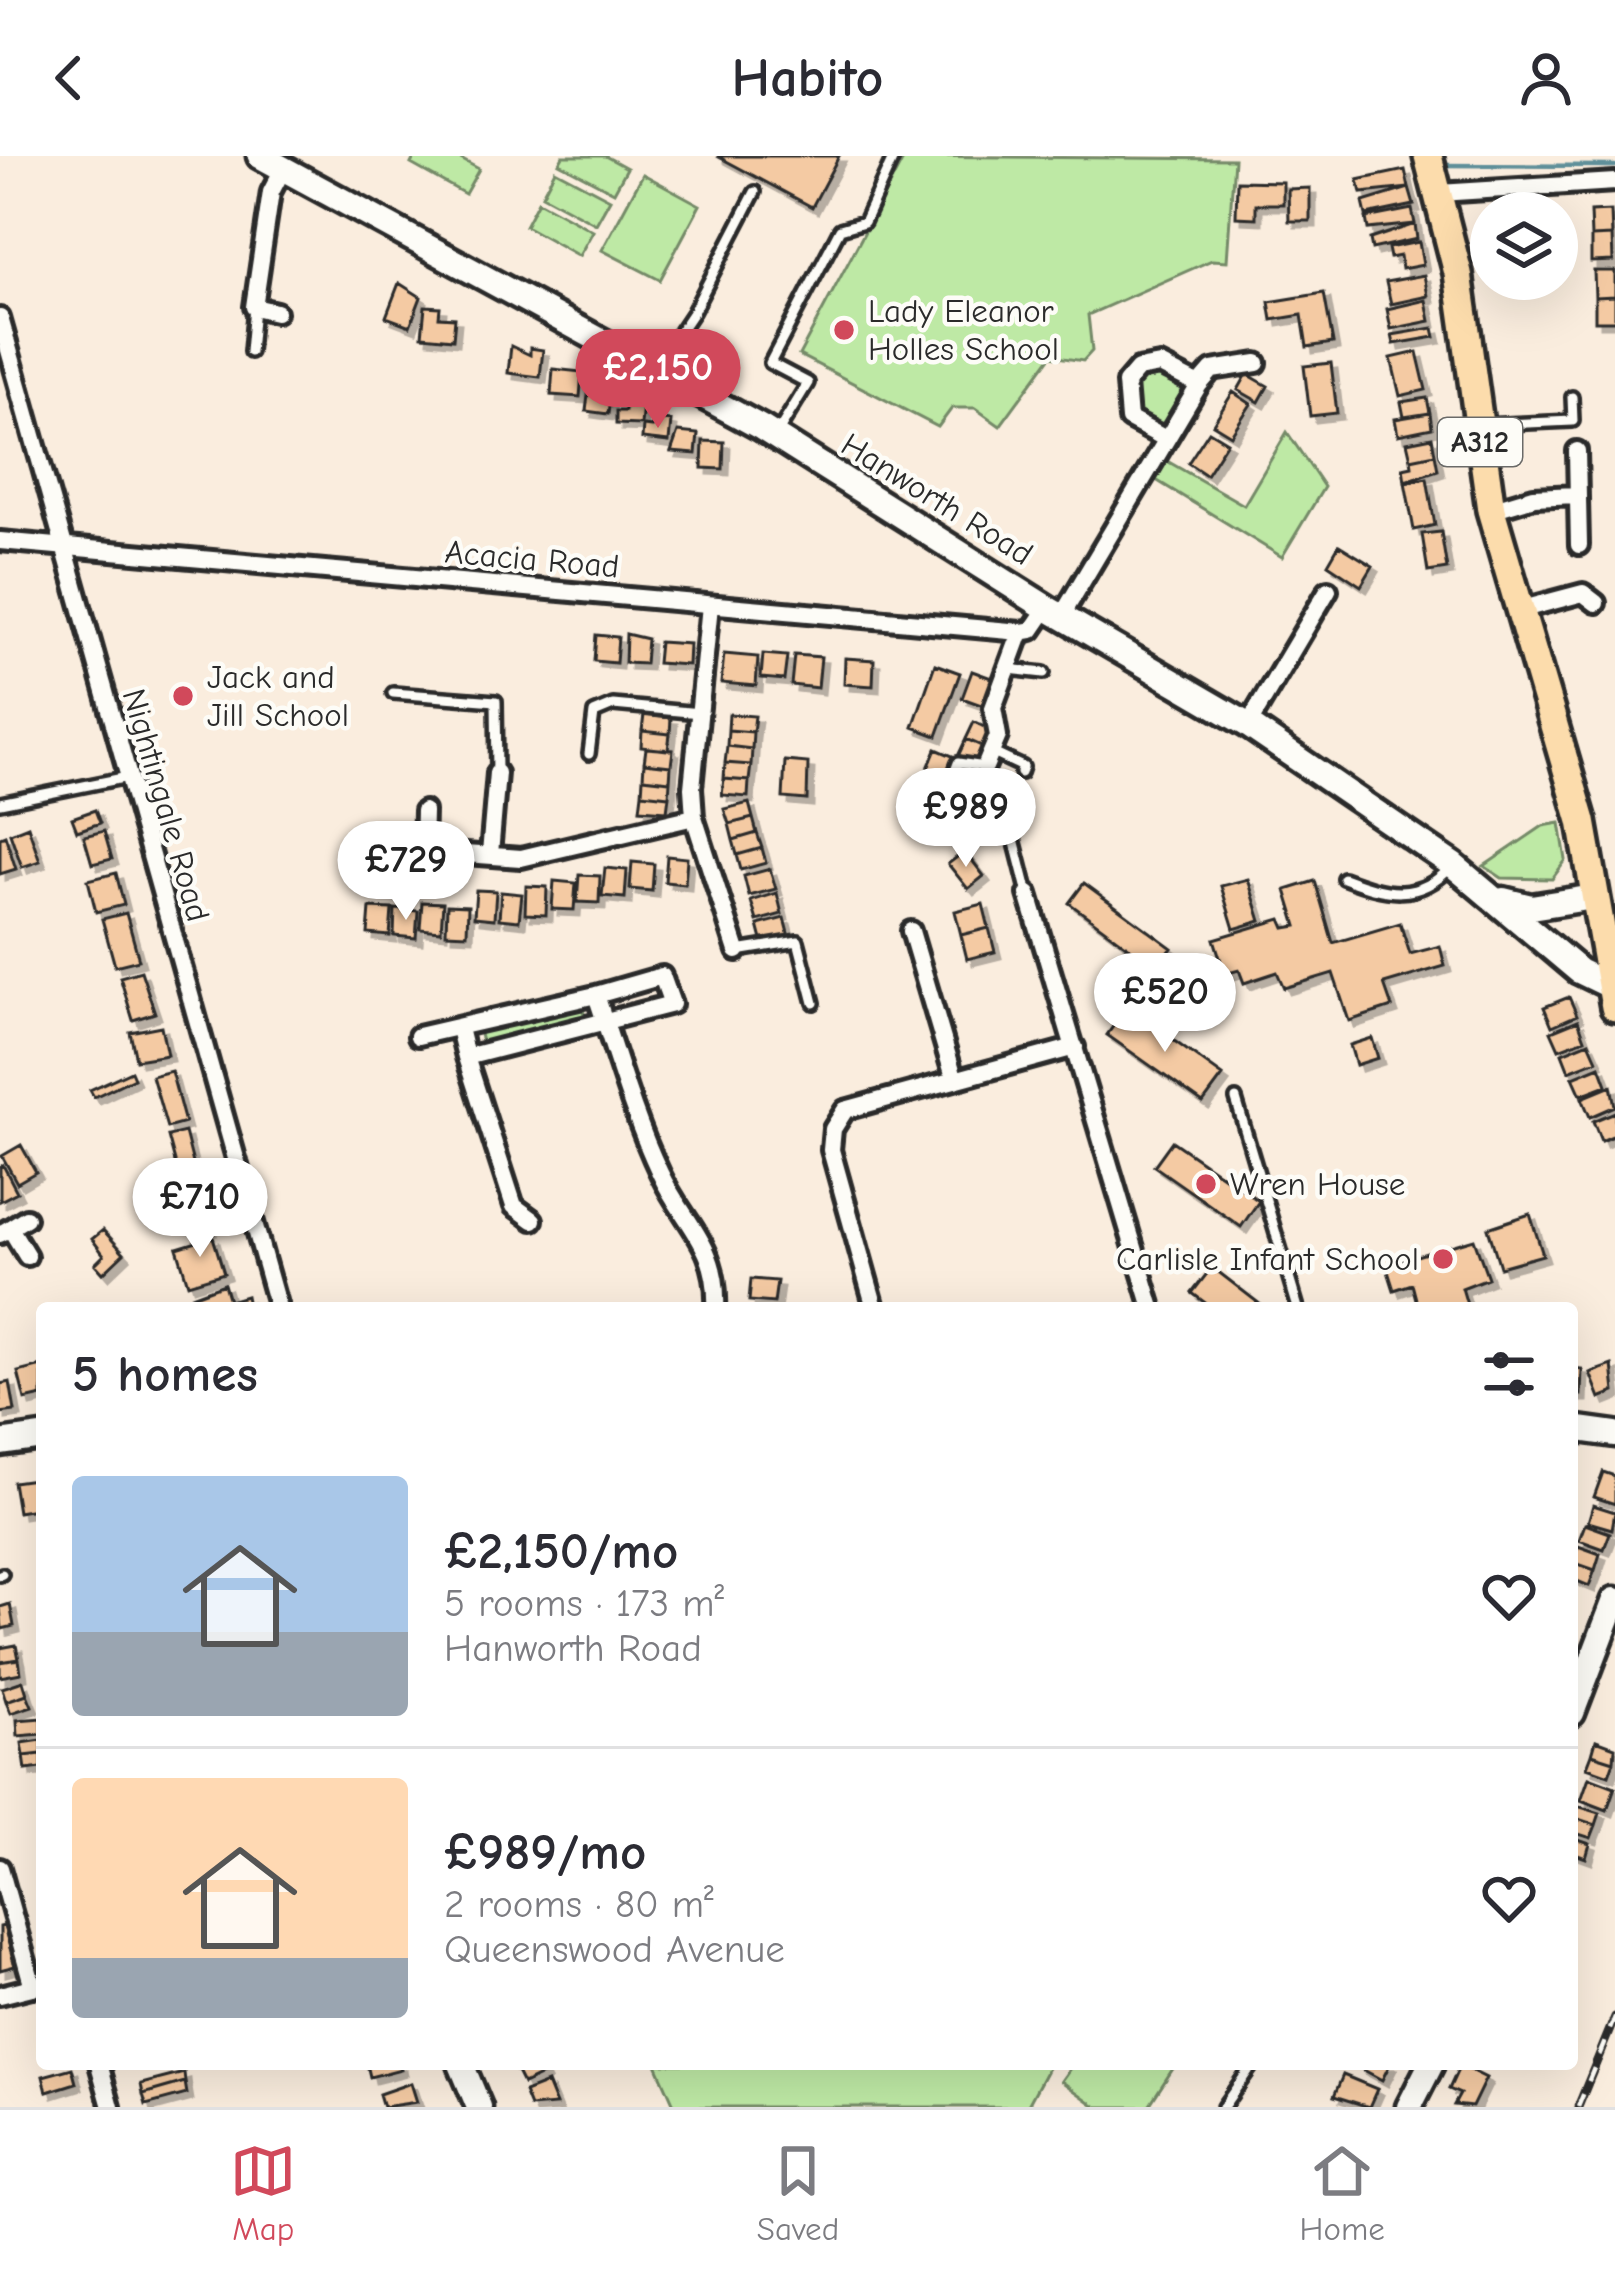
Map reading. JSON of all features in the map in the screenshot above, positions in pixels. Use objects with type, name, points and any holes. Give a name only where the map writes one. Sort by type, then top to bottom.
[{"type":"main road","name":"A312","points":[[1428,156],[1458,273],[1491,510],[1582,821],[1611,996]]},
{"type":"street","name":"Hanworth Road","points":[[260,156],[775,436],[1054,612],[1248,725],[1453,865],[1611,996]]},
{"type":"street","points":[[276,312],[254,308],[271,193],[283,169]]},
{"type":"street","points":[[1439,193],[1615,182]]},
{"type":"street","name":"Nightingale Road","points":[[0,318],[276,1302]]},
{"type":"street","points":[[988,759],[998,736],[993,708],[1021,632],[1032,630],[1054,612],[1211,370],[1257,363]]},
{"type":"street","points":[[1166,439],[1129,418],[1126,383],[1138,369],[1160,365],[1199,385]]},
{"type":"street","points":[[1577,451],[1579,545]]},
{"type":"street","points":[[1491,510],[1534,497],[1576,495]]},
{"type":"street","name":"Acacia Road","points":[[0,541],[1021,632]]},
{"type":"street","points":[[1248,725],[1328,590]]},
{"type":"street","points":[[1519,610],[1587,590]]},
{"type":"street","points":[[710,605],[694,818],[737,951]]},
{"type":"street","points":[[490,854],[497,773]]},
{"type":"street","points":[[424,812],[423,850],[520,857],[694,818]]},
{"type":"street","points":[[1028,893],[1149,1302]]},
{"type":"street","points":[[1495,897],[1531,907],[1594,897]]},
{"type":"street","points":[[911,931],[954,1077]]},
{"type":"street","points":[[418,1036],[662,976],[672,1004],[607,1025],[466,1057]]},
{"type":"street","points":[[596,995],[661,1176],[698,1230],[718,1274],[716,1302]]},
{"type":"street","points":[[460,1028],[514,1206],[533,1220]]},
{"type":"street","points":[[872,1302],[831,1150],[833,1129],[845,1109],[1076,1047]]},
{"type":"street","points":[[26,1217],[5,1231],[27,1256]]},
{"type":"street","points":[[1578,1430],[1615,1433]]},
{"type":"street","points":[[0,1443],[36,1438]]},
{"type":"street","points":[[1578,1697],[1615,1600]]},
{"type":"street","points":[[0,1868],[36,1980]]},
{"type":"street","points":[[0,1995],[36,1986]]},
{"type":"street","points":[[102,2070],[111,2107]]},
{"type":"street","points":[[464,2070],[479,2107]]},
{"type":"street","points":[[1409,2107],[1428,2070]]},
{"type":"lane","points":[[775,436],[808,383],[770,363],[840,230],[864,222],[894,156]]},
{"type":"lane","points":[[656,369],[693,312],[755,193]]},
{"type":"lane","points":[[250,352],[254,308]]},
{"type":"lane","points":[[1478,425],[1573,421],[1572,397]]},
{"type":"lane","points":[[1008,669],[1044,673]]},
{"type":"lane","points":[[393,693],[496,701],[497,773]]},
{"type":"lane","points":[[589,754],[595,713],[613,705],[700,713]]},
{"type":"lane","points":[[953,776],[958,764],[988,759],[1023,767],[1021,773]]},
{"type":"lane","points":[[0,803],[128,777]]},
{"type":"lane","points":[[1012,831],[1028,893]]},
{"type":"lane","points":[[1343,878],[1403,895],[1422,890],[1453,865]]},
{"type":"lane","points":[[737,951],[798,940],[814,1003]]},
{"type":"lane","points":[[1236,1099],[1296,1302]]},
{"type":"lane","points":[[1222,2107],[1249,2070]]},
{"type":"green space","points":[[415,156],[455,156],[479,169],[465,194],[411,164]]},
{"type":"green space","points":[[563,156],[605,156],[627,168],[614,192],[559,163]]},
{"type":"green space","points":[[905,156],[1234,159],[1227,261],[1212,260],[1088,315],[1092,351],[1083,361],[1051,356],[1000,426],[975,408],[952,408],[938,427],[799,355]]},
{"type":"green space","points":[[555,170],[610,199],[596,224],[542,195]]},
{"type":"green space","points":[[643,174],[700,205],[660,280],[602,250]]},
{"type":"green space","points":[[538,201],[593,231],[579,256],[525,226]]},
{"type":"green space","points":[[1160,374],[1187,389],[1161,431],[1134,414],[1132,384],[1142,376]]},
{"type":"green space","points":[[1287,432],[1324,487],[1282,557],[1156,480],[1167,461],[1244,505]]},
{"type":"green space","points":[[1560,823],[1566,860],[1552,879],[1502,878],[1484,866],[1543,826]]},
{"type":"green space","points":[[582,1006],[586,1021],[483,1046],[479,1030]]},
{"type":"green space","points":[[659,2070],[1047,2070],[1027,2107],[675,2107]]},
{"type":"green space","points":[[1069,2070],[1172,2070],[1148,2107],[1097,2107],[1061,2081]]},
{"type":"building","points":[[717,156],[839,156],[812,207]]},
{"type":"building","points":[[1405,170],[1409,188],[1361,193],[1358,180]]},
{"type":"building","points":[[1237,181],[1283,182],[1283,204],[1256,204],[1256,218],[1236,217]]},
{"type":"building","points":[[1310,188],[1310,221],[1289,221],[1288,189]]},
{"type":"building","points":[[1409,188],[1414,205],[1366,215],[1363,202]]},
{"type":"building","points":[[1412,209],[1415,224],[1368,229],[1366,218]]},
{"type":"building","points":[[1611,211],[1612,236],[1591,237],[1590,212]]},
{"type":"building","points":[[1415,224],[1417,239],[1372,249],[1370,239]]},
{"type":"building","points":[[1612,236],[1613,261],[1591,262],[1591,237]]},
{"type":"building","points":[[1419,242],[1423,265],[1402,269],[1400,256],[1390,258],[1388,248]]},
{"type":"building","points":[[1594,271],[1615,271],[1615,296],[1595,297]]},
{"type":"building","points":[[1424,275],[1428,296],[1391,304],[1386,282]]},
{"type":"building","points":[[399,283],[421,297],[410,326],[386,317]]},
{"type":"building","points":[[1324,293],[1333,343],[1307,347],[1302,315],[1272,320],[1269,302]]},
{"type":"building","points":[[1615,296],[1615,321],[1595,321],[1595,297]]},
{"type":"building","points":[[1426,300],[1430,321],[1391,329],[1387,309]]},
{"type":"building","points":[[425,306],[440,307],[439,317],[455,318],[453,339],[422,336]]},
{"type":"building","points":[[1433,328],[1435,337],[1394,344],[1392,335]]},
{"type":"building","points":[[511,346],[530,355],[530,348],[543,350],[540,377],[508,373]]},
{"type":"building","points":[[1417,352],[1426,390],[1400,396],[1391,358]]},
{"type":"building","points":[[1331,363],[1337,413],[1310,416],[1304,366]]},
{"type":"building","points":[[553,369],[582,372],[580,397],[551,395]]},
{"type":"building","points":[[1247,374],[1268,386],[1259,402],[1238,390]]},
{"type":"building","points":[[589,388],[611,390],[608,414],[586,411]]},
{"type":"building","points":[[1233,392],[1251,404],[1231,435],[1213,424]]},
{"type":"building","points":[[1427,398],[1430,413],[1404,417],[1401,402]]},
{"type":"building","points":[[625,403],[643,404],[641,425],[616,424],[616,411],[625,411]]},
{"type":"building","points":[[1430,413],[1432,428],[1398,435],[1395,419]]},
{"type":"building","points":[[653,419],[671,421],[669,442],[642,439],[643,426],[652,427]]},
{"type":"building","points":[[1209,431],[1227,442],[1206,475],[1188,463]]},
{"type":"building","points":[[678,432],[698,434],[696,454],[671,452]]},
{"type":"building","points":[[1432,437],[1435,454],[1411,459],[1407,442]]},
{"type":"building","points":[[703,441],[724,442],[723,469],[702,468]]},
{"type":"building","points":[[1435,454],[1438,470],[1405,481],[1403,468],[1412,466],[1411,459]]},
{"type":"building","points":[[1427,478],[1435,525],[1414,530],[1405,482]]},
{"type":"building","points":[[1441,532],[1447,569],[1428,572],[1422,534]]},
{"type":"building","points":[[1339,545],[1373,566],[1361,586],[1328,564]]},
{"type":"building","points":[[626,634],[647,639],[645,664],[625,663]]},
{"type":"building","points":[[596,635],[618,637],[616,663],[594,661]]},
{"type":"building","points":[[659,642],[689,644],[688,665],[657,663]]},
{"type":"building","points":[[724,654],[758,657],[756,686],[721,683]]},
{"type":"building","points":[[763,654],[787,656],[784,680],[761,678]]},
{"type":"building","points":[[794,655],[821,657],[818,688],[791,685]]},
{"type":"building","points":[[845,658],[874,660],[873,686],[844,684]]},
{"type":"building","points":[[935,664],[960,673],[937,736],[913,727]]},
{"type":"building","points":[[972,671],[994,679],[984,706],[962,698]]},
{"type":"building","points":[[729,714],[755,716],[753,732],[728,730]]},
{"type":"building","points":[[644,715],[671,718],[670,734],[642,731]]},
{"type":"building","points":[[974,722],[994,732],[986,748],[966,739]]},
{"type":"building","points":[[728,730],[753,732],[752,749],[727,746]]},
{"type":"building","points":[[642,731],[670,734],[668,750],[641,747]]},
{"type":"building","points":[[966,739],[986,748],[978,766],[958,756]]},
{"type":"building","points":[[727,746],[752,749],[751,765],[725,763]]},
{"type":"building","points":[[646,748],[673,750],[671,766],[644,763]]},
{"type":"building","points":[[936,749],[955,757],[943,786],[924,778]]},
{"type":"building","points":[[785,761],[808,763],[807,800],[783,798]]},
{"type":"building","points":[[644,763],[671,766],[670,781],[643,778]]},
{"type":"building","points":[[725,763],[751,765],[749,781],[724,779]]},
{"type":"building","points":[[643,778],[670,781],[669,796],[642,793]]},
{"type":"building","points":[[724,779],[749,781],[748,797],[722,795]]},
{"type":"building","points":[[642,793],[669,796],[667,811],[640,809]]},
{"type":"building","points":[[749,803],[753,818],[729,824],[724,809]]},
{"type":"building","points":[[95,810],[100,823],[77,831],[72,818]]},
{"type":"building","points":[[753,818],[757,833],[733,840],[729,824]]},
{"type":"building","points":[[28,826],[40,861],[22,867],[10,833]]},
{"type":"building","points":[[104,831],[112,859],[92,864],[84,836]]},
{"type":"building","points":[[757,833],[762,848],[737,855],[733,840]]},
{"type":"building","points":[[5,835],[16,869],[0,874],[0,837]]},
{"type":"building","points":[[762,848],[766,863],[741,870],[737,855]]},
{"type":"building","points":[[965,851],[984,876],[968,889],[948,864]]},
{"type":"building","points":[[667,856],[687,858],[685,884],[665,882]]},
{"type":"building","points":[[632,862],[654,864],[652,891],[630,889]]},
{"type":"building","points":[[605,868],[627,870],[625,898],[602,896]]},
{"type":"building","points":[[770,869],[776,889],[749,896],[744,876]]},
{"type":"building","points":[[116,873],[124,905],[96,912],[88,880]]},
{"type":"building","points":[[579,875],[600,876],[599,903],[577,902]]},
{"type":"building","points":[[1248,879],[1261,921],[1234,929],[1221,886]]},
{"type":"building","points":[[554,881],[576,883],[574,910],[552,909]]},
{"type":"building","points":[[1315,881],[1333,943],[1400,923],[1410,954],[1440,946],[1445,966],[1384,984],[1392,1007],[1349,1021],[1333,973],[1284,988],[1277,972],[1244,983],[1239,970],[1225,974],[1214,939],[1281,919],[1285,928],[1297,926],[1286,890]]},
{"type":"building","points":[[1084,883],[1172,948],[1157,968],[1069,903]]},
{"type":"building","points":[[526,886],[547,887],[546,915],[525,914]]},
{"type":"building","points":[[476,890],[496,891],[494,919],[474,917]]},
{"type":"building","points":[[501,892],[522,894],[519,921],[499,919]]},
{"type":"building","points":[[777,893],[782,914],[757,921],[751,901]]},
{"type":"building","points":[[422,902],[443,903],[441,931],[420,929]]},
{"type":"building","points":[[983,904],[989,928],[961,935],[955,911]]},
{"type":"building","points":[[447,905],[468,906],[467,934],[446,933]]},
{"type":"building","points":[[370,908],[392,909],[390,936],[368,934]]},
{"type":"building","points":[[395,909],[418,911],[416,938],[394,936]]},
{"type":"building","points":[[126,913],[139,960],[115,966],[102,919]]},
{"type":"building","points":[[784,918],[789,937],[763,944],[758,925]]},
{"type":"building","points":[[989,928],[995,952],[967,959],[961,935]]},
{"type":"building","points":[[141,971],[155,1013],[133,1020],[120,977]]},
{"type":"building","points":[[1569,997],[1577,1015],[1552,1026],[1544,1007]]},
{"type":"building","points":[[1127,1007],[1223,1076],[1203,1103],[1107,1035]]},
{"type":"building","points":[[1578,1020],[1585,1039],[1559,1049],[1551,1031]]},
{"type":"building","points":[[161,1026],[167,1055],[136,1060],[130,1032]]},
{"type":"building","points":[[1372,1038],[1378,1058],[1356,1065],[1350,1045]]},
{"type":"building","points":[[1589,1042],[1597,1060],[1569,1071],[1562,1053]]},
{"type":"building","points":[[1600,1066],[1607,1085],[1581,1095],[1573,1077]]},
{"type":"building","points":[[131,1071],[134,1078],[94,1097],[90,1090]]},
{"type":"building","points":[[171,1071],[185,1123],[167,1128],[152,1076]]},
{"type":"building","points":[[1611,1086],[1615,1106],[1590,1117],[1582,1098]]},
{"type":"building","points":[[1615,1112],[1615,1135],[1601,1141],[1593,1121]]},
{"type":"building","points":[[185,1132],[197,1179],[181,1184],[168,1136]]},
{"type":"building","name":"Wren House","points":[[1172,1141],[1259,1201],[1241,1227],[1154,1166]]},
{"type":"building","points":[[21,1145],[36,1172],[17,1183],[2,1156]]},
{"type":"building","points":[[3,1165],[17,1192],[0,1201],[0,1167]]},
{"type":"building","points":[[202,1195],[210,1229],[194,1232],[186,1199]]},
{"type":"building","points":[[1530,1214],[1543,1255],[1500,1267],[1488,1228]]},
{"type":"building","points":[[103,1230],[124,1253],[103,1273],[95,1264],[104,1255],[92,1239]]},
{"type":"building","points":[[213,1237],[224,1273],[188,1284],[177,1248]]},
{"type":"building","points":[[1474,1239],[1488,1278],[1462,1288],[1466,1302],[1417,1302],[1412,1284],[1394,1290],[1386,1265]]},
{"type":"building","points":[[1212,1267],[1257,1302],[1204,1302],[1192,1293]]},
{"type":"building","points":[[751,1279],[777,1281],[774,1302],[749,1301]]},
{"type":"building","points":[[224,1284],[229,1301],[246,1296],[247,1302],[194,1302],[192,1296]]},
{"type":"building","points":[[1612,1365],[1615,1392],[1600,1398],[1590,1373]]},
{"type":"building","points":[[36,1368],[36,1397],[25,1400],[18,1372]]},
{"type":"building","points":[[1578,1369],[1582,1369],[1578,1395]]},
{"type":"building","points":[[10,1382],[15,1411],[0,1413],[0,1384]]},
{"type":"building","points":[[1603,1472],[1615,1476],[1615,1504],[1594,1497]]},
{"type":"building","points":[[36,1479],[36,1509],[18,1512],[13,1482]]},
{"type":"building","points":[[1593,1505],[1615,1512],[1612,1529],[1588,1522]]},
{"type":"building","points":[[1585,1524],[1610,1533],[1604,1549],[1579,1540]]},
{"type":"building","points":[[1578,1546],[1600,1554],[1595,1570],[1578,1564]]},
{"type":"building","points":[[1578,1564],[1595,1570],[1589,1586],[1578,1581]]},
{"type":"building","points":[[10,1604],[14,1626],[2,1629],[0,1607]]},
{"type":"building","points":[[16,1645],[19,1659],[0,1662],[0,1648]]},
{"type":"building","points":[[19,1659],[21,1673],[0,1677],[0,1662]]},
{"type":"building","points":[[23,1681],[27,1694],[6,1701],[2,1688]]},
{"type":"building","points":[[27,1694],[32,1706],[11,1713],[6,1701]]},
{"type":"building","points":[[36,1718],[36,1734],[18,1736],[17,1720]]},
{"type":"building","points":[[1596,1740],[1615,1747],[1614,1761],[1592,1754]]},
{"type":"building","points":[[36,1741],[36,1755],[24,1756],[22,1743]]},
{"type":"building","points":[[1592,1754],[1614,1761],[1609,1775],[1587,1767]]},
{"type":"building","points":[[36,1755],[36,1769],[26,1770],[24,1756]]},
{"type":"building","points":[[1589,1777],[1615,1787],[1607,1810],[1581,1800]]},
{"type":"building","points":[[1578,1806],[1600,1813],[1596,1825],[1578,1819]]},
{"type":"building","points":[[1578,1819],[1596,1825],[1591,1838],[1578,1834]]},
{"type":"building","points":[[1578,1840],[1590,1844],[1586,1858],[1578,1855]]},
{"type":"building","points":[[4,1926],[15,1966],[0,1970],[0,1927]]},
{"type":"building","points":[[73,2070],[76,2083],[47,2092],[43,2076]]},
{"type":"building","points":[[368,2070],[397,2070],[370,2077]]},
{"type":"building","points":[[516,2070],[542,2070],[544,2074],[523,2084]]},
{"type":"building","points":[[1364,2070],[1387,2070],[1382,2080]]},
{"type":"building","points":[[1458,2070],[1486,2078],[1472,2107],[1454,2105],[1460,2094],[1449,2089]]},
{"type":"building","points":[[184,2073],[185,2082],[143,2094],[141,2084]]},
{"type":"building","points":[[1343,2075],[1377,2089],[1369,2107],[1334,2096]]},
{"type":"building","points":[[185,2082],[187,2094],[146,2105],[143,2094]]},
{"type":"building","points":[[411,2083],[417,2102],[383,2107],[379,2094]]},
{"type":"building","points":[[547,2083],[556,2105],[530,2107],[524,2092]]},
{"type":"waterway","points":[[1440,165],[1615,166]]},
{"type":"railway","points":[[1578,2107],[1615,2017]]},
{"type":"place","name":"Lady Eleanor Holles School","points":[[844,330]]},
{"type":"place","name":"Jack and Jill School","points":[[183,696]]},
{"type":"place","name":"Wren House","points":[[1206,1184]]},
{"type":"place","name":"Carlisle Infant School","points":[[1443,1259]]}]
